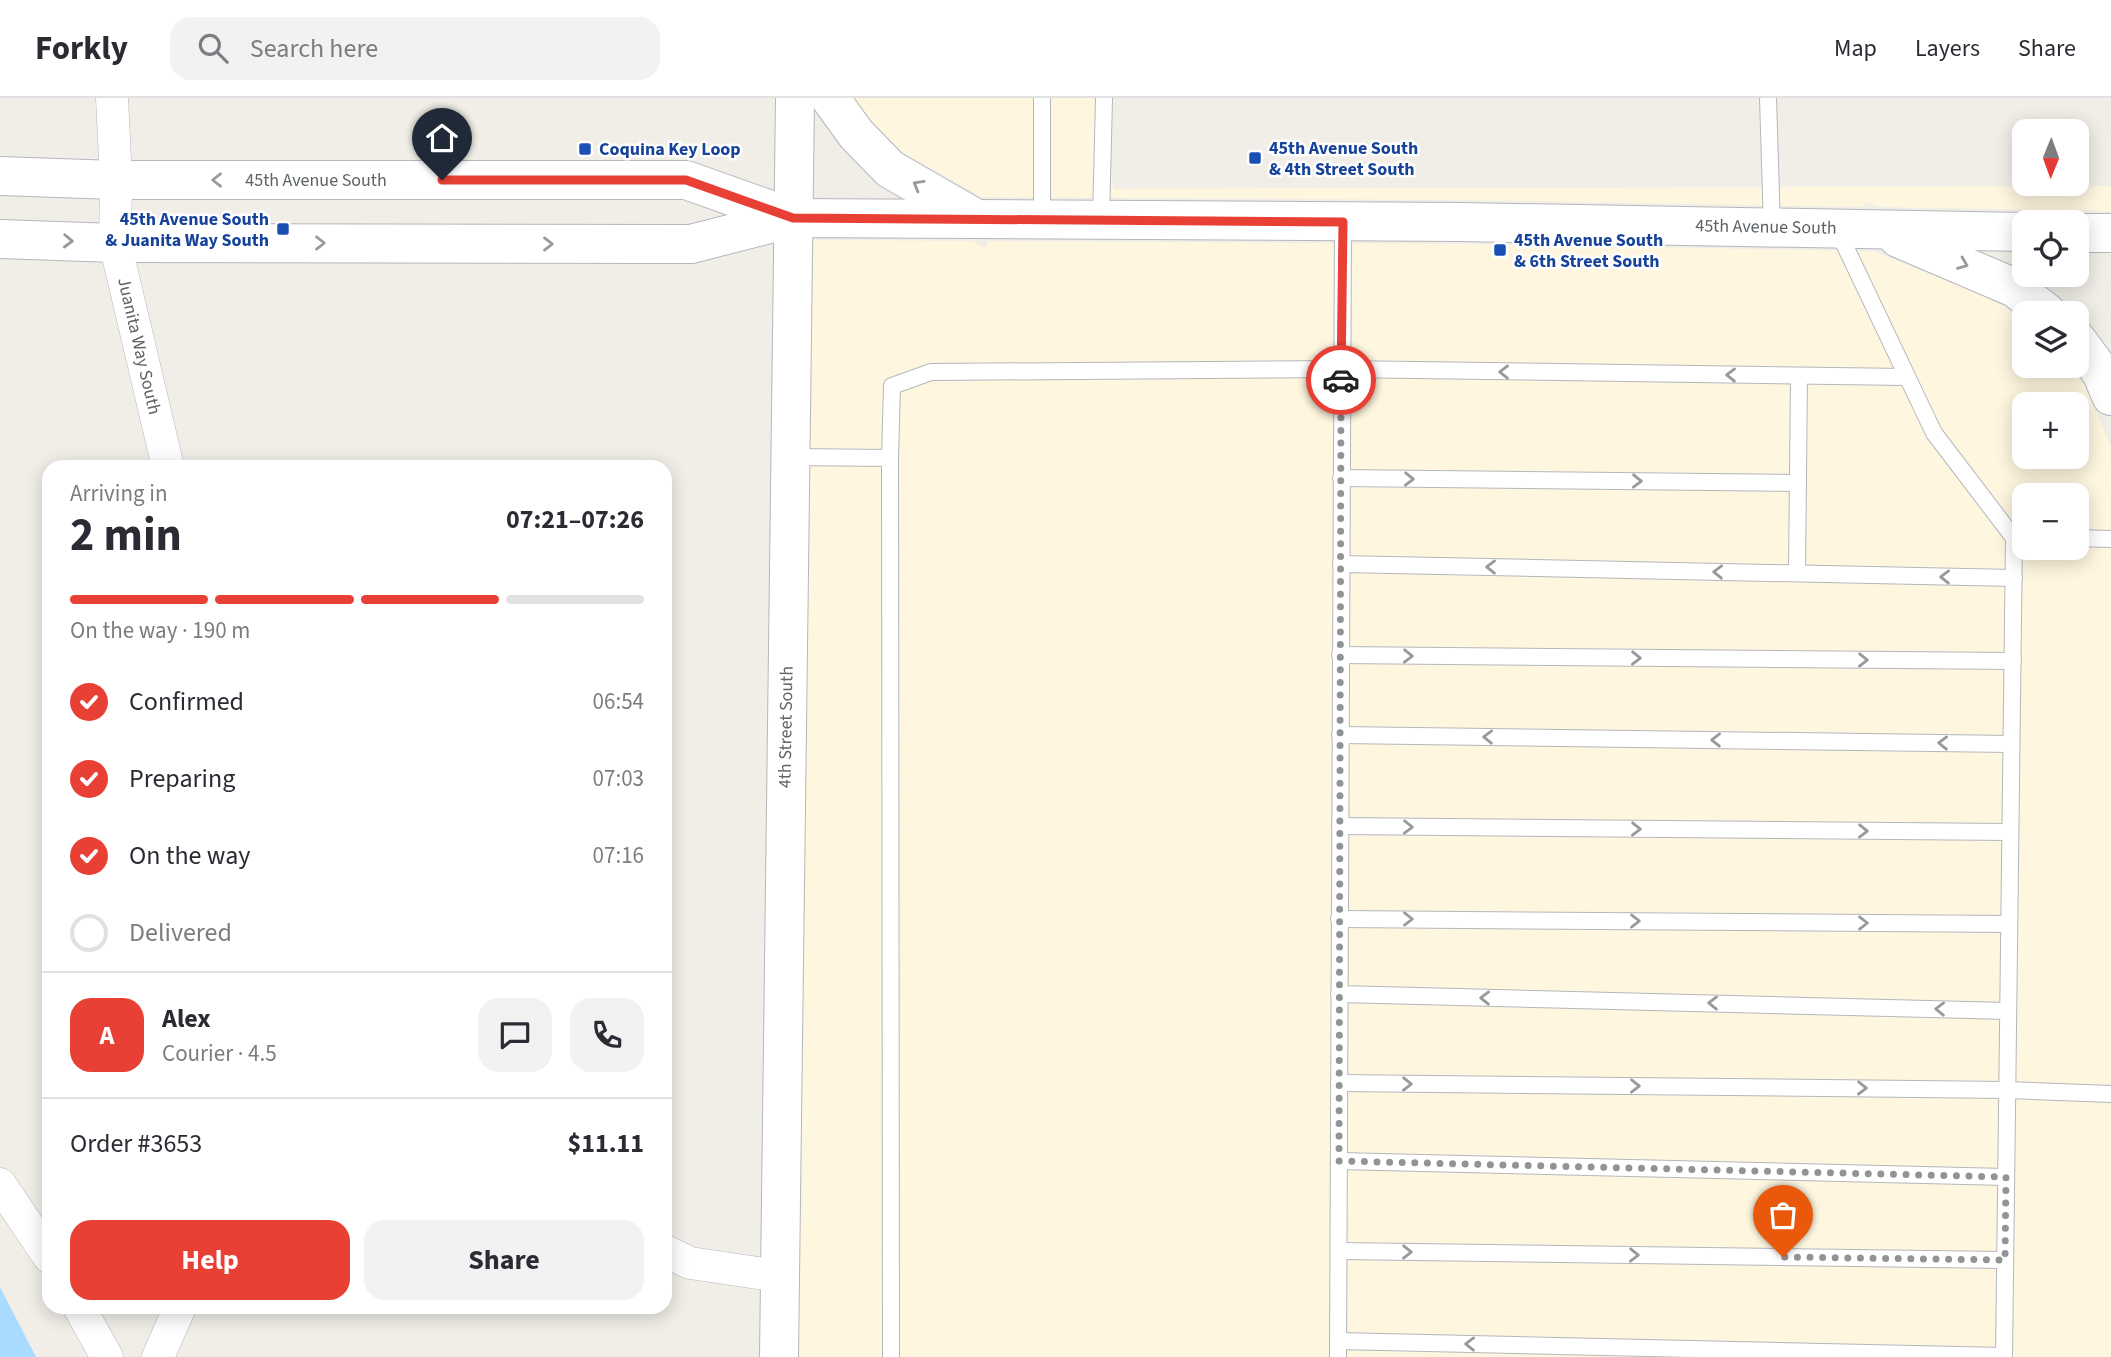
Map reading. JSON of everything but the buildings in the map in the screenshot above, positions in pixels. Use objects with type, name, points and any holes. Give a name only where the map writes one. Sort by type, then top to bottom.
[{"type":"street","name":"Juanita Way South","points":[[112,98],[116,180],[115,243],[166,460]]},
{"type":"street","name":"4th Street South","points":[[779,1357],[795,98]]},
{"type":"street","points":[[830,98],[856,134],[890,169],[977,219]]},
{"type":"street","name":"45th Avenue South","points":[[0,176],[116,180],[686,180],[793,218]]},
{"type":"street","name":"45th Avenue South","points":[[0,239],[115,243],[691,244],[793,218],[1343,222],[2012,232]]},
{"type":"street","points":[[1877,229],[1980,271],[2015,288],[2032,301]]},
{"type":"street","points":[[2089,233],[2111,233]]},
{"type":"street","points":[[2089,356],[2102,374],[2111,396]]},
{"type":"street","points":[[0,1184],[42,1247]]},
{"type":"street","points":[[672,1254],[690,1263],[779,1276]]},
{"type":"street","points":[[83,1314],[107,1357]]},
{"type":"street","points":[[158,1357],[177,1314]]},
{"type":"lane","points":[[1042,98],[1042,219]]},
{"type":"lane","points":[[1101,220],[1104,98]]},
{"type":"lane","points":[[1768,98],[1772,227]]},
{"type":"lane","points":[[1343,222],[1338,1349],[2004,1356],[2011,744],[2016,560]]},
{"type":"lane","points":[[1837,228],[1934,433],[2012,529]]},
{"type":"lane","points":[[891,1357],[892,386],[931,372],[1341,369],[1907,377]]},
{"type":"lane","points":[[1797,573],[1799,376]]},
{"type":"lane","points":[[790,457],[890,458]]},
{"type":"lane","points":[[1341,478],[1798,483]]},
{"type":"lane","points":[[2089,538],[2111,539]]},
{"type":"lane","points":[[1341,564],[2014,578]]},
{"type":"lane","points":[[1340,655],[2013,661]]},
{"type":"lane","points":[[1340,735],[2011,744]]},
{"type":"lane","points":[[1340,826],[2010,832]]},
{"type":"lane","points":[[1339,919],[2009,924]]},
{"type":"lane","points":[[1339,994],[2008,1011]]},
{"type":"lane","points":[[1339,1083],[2007,1090],[2111,1094]]},
{"type":"lane","points":[[1339,1161],[2006,1177]]},
{"type":"lane","points":[[1339,1251],[2005,1260]]},
{"type":"shaded area","points":[[855,98],[1106,98],[1113,189],[2012,186],[2012,196],[2090,196],[2090,186],[2111,186],[2111,211],[1881,207],[1865,202],[1863,207],[1460,200],[982,197],[901,151],[870,120]]},
{"type":"shaded area","points":[[812,240],[972,241],[985,248],[989,241],[1460,244],[1873,251],[1973,291],[2012,312],[2012,378],[2079,378],[2088,392],[2012,392],[2012,469],[2089,469],[2089,395],[2111,447],[2111,1357],[798,1357]]},
{"type":"water","points":[[0,1287],[36,1357],[0,1357]]},
{"type":"way so far","points":[[1341,380],[1339,1161],[2006,1177],[2005,1260],[1783,1257]]},
{"type":"place","name":"Coquina Key Loop","points":[[585,149]]},
{"type":"place","name":"45th Avenue South & 4th Street South","points":[[1255,158]]},
{"type":"place","name":"45th Avenue South & Juanita Way South","points":[[283,229]]},
{"type":"place","name":"45th Avenue South & 6th Street South","points":[[1500,250]]},
{"type":"route","points":[[442,180],[686,180],[793,218],[1343,222],[1341,380]]}]
